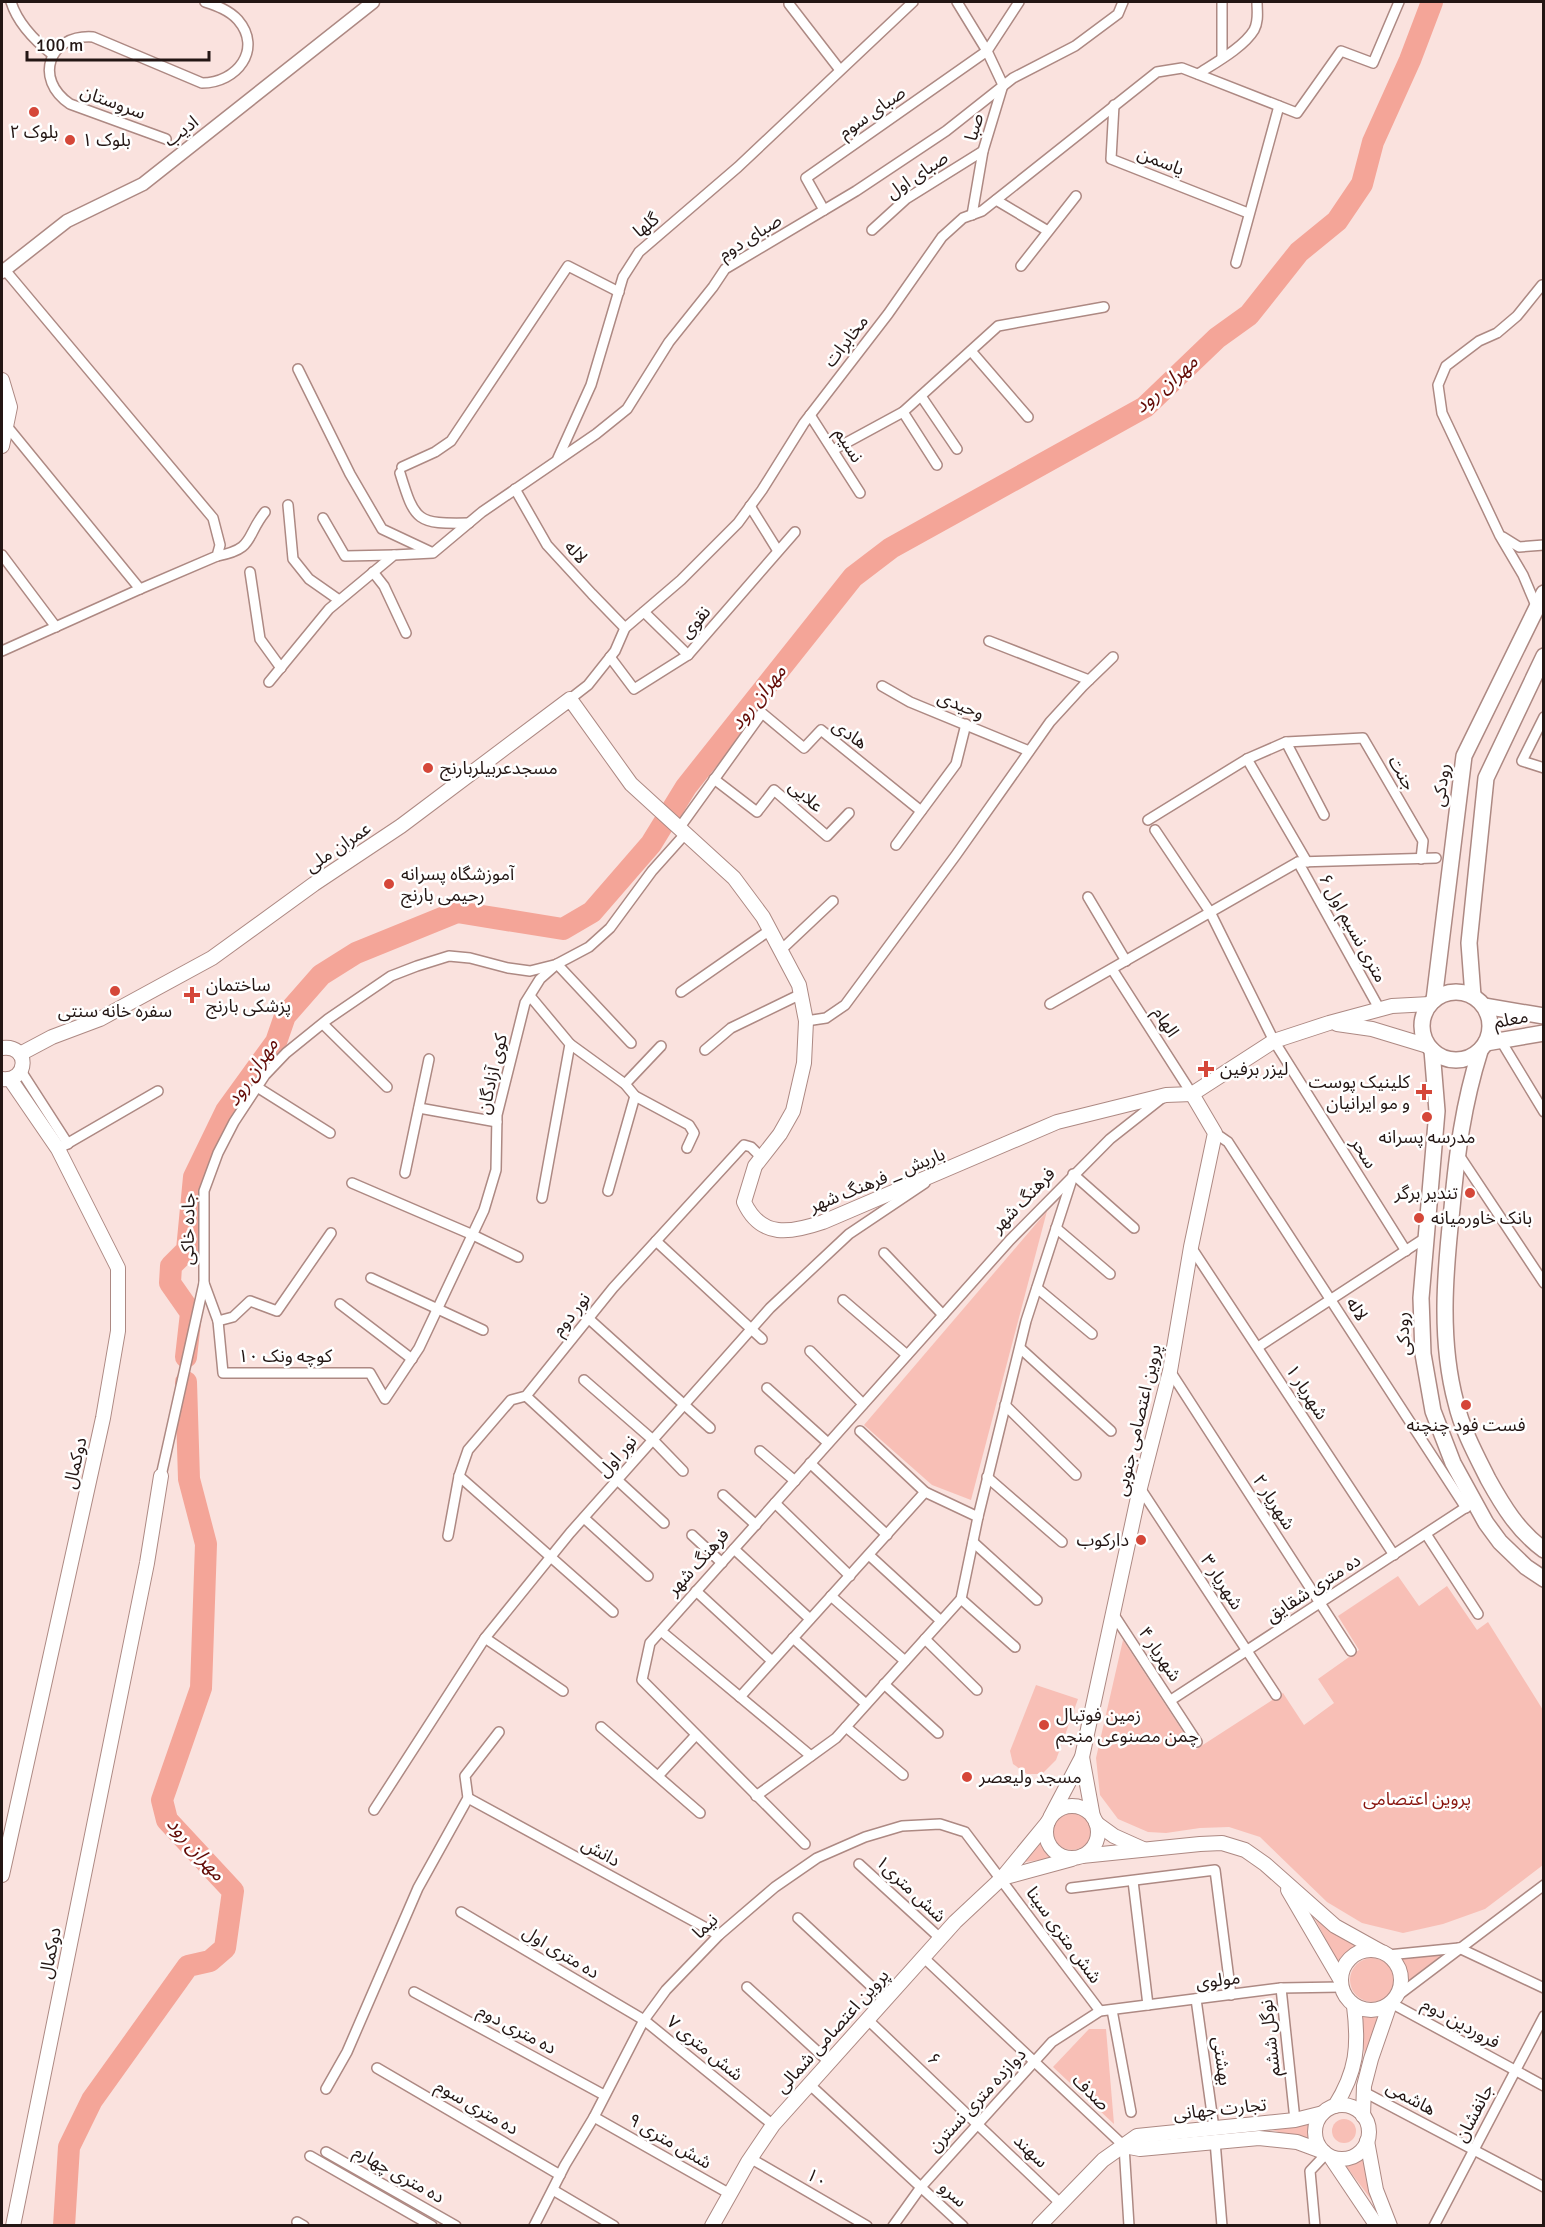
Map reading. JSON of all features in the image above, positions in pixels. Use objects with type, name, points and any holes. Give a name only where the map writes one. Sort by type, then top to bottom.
[{"type":"main road","points":[[2,380],[10,407],[2,446]]},
{"type":"main road","name":"رودکی","points":[[1432,1002],[1464,756],[1544,593]]},
{"type":"main road","points":[[1478,1001],[1469,944],[1486,778],[1544,656]]},
{"type":"main road","name":"باریش _ فرهنگ شهر","points":[[570,699],[631,784],[734,878],[770,930],[799,985],[806,1021],[804,1063],[793,1111],[780,1134],[756,1166],[744,1202],[751,1216],[765,1226],[782,1231],[801,1230],[939,1174],[1057,1122],[1166,1095],[1192,1094]]},
{"type":"main road","name":"عمران ملی","points":[[21,1054],[52,1037],[100,1019],[212,958],[314,884],[401,826],[570,699]]},
{"type":"main road","points":[[1215,1133],[1192,1094],[1274,1041],[1392,1006],[1432,1002],[1449,993],[1466,993],[1478,1001],[1488,1013],[1489,1045],[1460,1129],[1457,1153],[1445,1298],[1446,1352],[1456,1404],[1475,1453],[1505,1510],[1518,1526],[1544,1550]]},
{"type":"main road","name":"معلم","points":[[1478,1001],[1544,1016]]},
{"type":"main road","points":[[1430,1048],[1422,1025],[1423,1017],[1432,1002]]},
{"type":"main road","points":[[1329,1023],[1372,1029],[1430,1048],[1439,1056],[1455,1060],[1473,1056],[1489,1045]]},
{"type":"main road","name":"معلم","points":[[1489,1045],[1544,1033]]},
{"type":"main road","points":[[2,1048],[16,1049],[21,1054],[23,1063],[11,1076]]},
{"type":"main road","name":"رودکى","points":[[1430,1048],[1437,1111],[1421,1298],[1423,1354],[1433,1410],[1470,1505],[1500,1542],[1526,1567],[1544,1579]]},
{"type":"main road","name":"دوکمال","points":[[2,1875],[103,1418],[118,1331],[118,1268],[63,1146],[11,1076]]},
{"type":"main road","name":"پروین اعتصامی جنوبی","points":[[1050,1819],[1082,1757],[1140,1488],[1170,1371],[1191,1247],[1215,1133]]},
{"type":"main road","points":[[1422,1319],[1446,1321]]},
{"type":"main road","name":"دوکمال","points":[[12,2226],[147,1563],[161,1476]]},
{"type":"main road","points":[[1486,1523],[1505,1510]]},
{"type":"main road","name":"پروین اعتصامی جنوبی","points":[[1082,1757],[1094,1820]]},
{"type":"main road","points":[[1094,1820],[1098,1836],[1096,1842],[1093,1848],[1078,1857],[1061,1856],[1050,1846],[1046,1834],[1050,1819],[1062,1808],[1076,1806],[1088,1812],[1094,1820],[1114,1836],[1143,1849]]},
{"type":"main road","name":"پروین اعتصامی شمالی","points":[[712,2226],[750,2158],[773,2125],[940,1938],[1002,1878],[1050,1819]]},
{"type":"main road","name":"پروین اعتصامی شمالی","points":[[1002,1878],[1078,1857],[1222,1843],[1245,1850],[1265,1864],[1282,1881]]},
{"type":"main road","points":[[1282,1881],[1335,1926],[1394,1960],[1401,1975],[1400,1990],[1392,2001],[1385,2008],[1370,2011],[1354,2006]]},
{"type":"main road","points":[[1282,1881],[1341,1983],[1344,1994],[1354,2006],[1358,2035],[1356,2062],[1345,2090],[1335,2106],[1323,2113],[1315,2128],[1315,2137],[1377,2226]]},
{"type":"main road","points":[[1341,1983],[1345,1964],[1350,1958],[1364,1950],[1384,1953]]},
{"type":"main road","points":[[1363,2116],[1364,2092],[1371,2059],[1392,2001]]},
{"type":"main road","points":[[1335,2106],[1351,2107],[1363,2116],[1367,2123],[1367,2141],[1376,2190],[1390,2226]]},
{"type":"main road","name":"تجارت جهانی","points":[[1124,2146],[1140,2149],[1258,2123],[1295,2120],[1323,2113]]},
{"type":"main road","name":"تجارت جهانی","points":[[1215,2134],[1297,2142],[1327,2155]]},
{"type":"main road","points":[[1327,2155],[1342,2159],[1358,2154],[1367,2141]]},
{"type":"main road","points":[[1039,2226],[1103,2160],[1124,2146]]},
{"type":"street","points":[[11,2],[14,12],[36,42],[53,55],[60,45],[70,39],[81,36],[93,37],[202,83],[215,83],[228,79],[238,70],[247,46],[245,33],[239,21],[230,12],[205,2]]},
{"type":"street","name":"گلها","points":[[557,460],[591,385],[623,278],[639,252],[738,167],[840,70],[902,5],[913,2]]},
{"type":"street","points":[[957,2],[987,51],[1003,85]]},
{"type":"street","points":[[987,51],[1019,2]]},
{"type":"street","name":"صبای دوم","points":[[433,553],[469,523],[596,434],[627,409],[669,342],[713,287],[725,268],[824,210],[945,131],[1003,85],[1075,46],[1118,14],[1123,2]]},
{"type":"street","points":[[1222,2],[1222,58]]},
{"type":"street","points":[[1198,74],[1245,41],[1254,29],[1258,18],[1257,2]]},
{"type":"street","points":[[1236,263],[1279,106],[1297,113],[1341,51],[1373,63],[1399,2]]},
{"type":"street","name":"ادیب","points":[[3,271],[67,221],[143,184],[365,4]]},
{"type":"street","points":[[789,4],[840,70]]},
{"type":"street","name":"صبای سوم","points":[[824,210],[806,178],[987,51]]},
{"type":"street","name":"سروستان","points":[[53,55],[49,66],[49,77],[60,97],[70,104],[166,139]]},
{"type":"street","name":"مخابرات","points":[[570,699],[588,685],[610,657],[625,628],[681,580],[738,523],[810,415],[888,314],[942,237],[963,218],[982,211],[1157,72],[1182,68],[1279,106]]},
{"type":"street","name":"صبا","points":[[972,215],[984,151],[1003,85]]},
{"type":"street","name":"یاسمن","points":[[1114,105],[1111,159],[1248,213]]},
{"type":"street","name":"صبای اول","points":[[872,230],[906,199],[984,151]]},
{"type":"street","points":[[1021,266],[1076,196]]},
{"type":"street","points":[[996,200],[1048,231]]},
{"type":"street","points":[[469,523],[438,524],[420,517],[411,507],[401,470],[451,441],[568,266],[619,292]]},
{"type":"street","points":[[3,271],[213,518],[220,545],[217,556]]},
{"type":"street","points":[[1536,608],[1523,575],[1500,536],[1442,413],[1438,386],[1446,366],[1479,341],[1497,333],[1542,285]]},
{"type":"street","points":[[833,450],[903,412],[998,326],[1104,307]]},
{"type":"street","points":[[971,351],[1028,417]]},
{"type":"street","points":[[298,369],[350,474],[382,529],[433,553]]},
{"type":"street","points":[[921,396],[957,449]]},
{"type":"street","points":[[903,412],[937,465]]},
{"type":"street","name":"نسیم","points":[[810,415],[860,494]]},
{"type":"street","points":[[6,425],[140,588]]},
{"type":"street","name":"لاله","points":[[515,489],[547,544],[625,628]]},
{"type":"street","points":[[288,505],[293,559],[309,579],[339,600]]},
{"type":"street","points":[[750,506],[778,551]]},
{"type":"street","points":[[2,651],[140,588],[217,556],[232,553],[249,542],[256,523],[265,512]]},
{"type":"street","points":[[323,518],[345,556],[433,553]]},
{"type":"street","name":"نقوی","points":[[610,657],[634,689],[688,655],[795,532]]},
{"type":"street","points":[[1500,536],[1520,547],[1544,545]]},
{"type":"street","points":[[2,555],[56,627]]},
{"type":"street","points":[[269,682],[329,609],[394,555]]},
{"type":"street","points":[[250,572],[260,639],[281,668]]},
{"type":"street","points":[[373,572],[384,586],[406,633]]},
{"type":"street","points":[[644,612],[688,655]]},
{"type":"street","points":[[988,641],[1089,680]]},
{"type":"street","points":[[806,1021],[826,1018],[846,1005],[1050,722],[1113,657]]},
{"type":"street","name":"وحیدی","points":[[882,686],[910,702],[1029,751]]},
{"type":"street","name":"کوی آزادگان","points":[[385,1399],[412,1359],[438,1310],[483,1210],[496,1170],[497,1115],[525,1003],[540,979],[557,964],[589,947],[610,928],[683,830],[714,779],[762,713]]},
{"type":"street","name":"هادی","points":[[762,713],[804,748],[821,730],[921,811]]},
{"type":"street","points":[[1544,717],[1522,761],[1544,768]]},
{"type":"street","points":[[896,845],[956,764],[966,724]]},
{"type":"street","name":"جنت","points":[[1286,742],[1363,738],[1423,841],[1421,858]]},
{"type":"street","points":[[1148,820],[1247,759],[1286,742],[1324,815]]},
{"type":"street","name":"۶ متری نسیم اول","points":[[1247,759],[1380,1010]]},
{"type":"street","name":"علایی","points":[[714,779],[757,812],[774,790],[827,836],[849,813]]},
{"type":"street","name":"سحر","points":[[1155,830],[1210,912],[1274,1041],[1406,1251]]},
{"type":"street","points":[[1050,1004],[1302,862],[1436,858]]},
{"type":"street","points":[[1088,897],[1125,961]]},
{"type":"street","points":[[781,950],[833,901]]},
{"type":"street","points":[[681,992],[770,930]]},
{"type":"street","name":"جاده خاکی","points":[[161,1476],[204,1283],[204,1191],[218,1153],[234,1122],[265,1075],[286,1053],[323,1024],[391,976],[417,966],[449,957],[470,958],[507,968],[530,971],[557,964]]},
{"type":"street","points":[[557,964],[631,1042]]},
{"type":"street","name":"الهام","points":[[1112,969],[1192,1094]]},
{"type":"street","points":[[705,1050],[731,1028],[801,994]]},
{"type":"street","points":[[530,996],[570,1044],[625,1084],[635,1096],[689,1125],[694,1133],[687,1148]]},
{"type":"street","points":[[323,1024],[387,1087]]},
{"type":"street","points":[[542,1198],[570,1044]]},
{"type":"street","points":[[1489,1045],[1544,1112]]},
{"type":"street","points":[[625,1084],[661,1046]]},
{"type":"street","points":[[405,1173],[429,1059]]},
{"type":"street","points":[[257,1087],[330,1132]]},
{"type":"street","points":[[63,1146],[158,1092]]},
{"type":"street","points":[[1134,1228],[1073,1174],[1110,1139],[1166,1095]]},
{"type":"street","points":[[608,1191],[635,1096]]},
{"type":"street","points":[[419,1108],[497,1122]]},
{"type":"street","name":"لاله","points":[[1215,1133],[1228,1142],[1470,1505]]},
{"type":"street","name":"نور دوم","points":[[448,1536],[459,1476],[468,1450],[511,1400],[526,1396],[613,1288],[744,1145],[751,1147],[762,1158]]},
{"type":"street","points":[[1457,1153],[1544,1284]]},
{"type":"street","name":"نور اول","points":[[374,1810],[485,1638],[551,1556],[684,1405],[800,1279],[849,1234],[939,1174]]},
{"type":"street","name":"فرهنگ شهر","points":[[962,1599],[987,1477],[1020,1348],[1073,1174]]},
{"type":"street","name":"فرهنگ شهر","points":[[805,1844],[642,1680],[650,1643],[1010,1240],[1073,1174]]},
{"type":"street","points":[[351,1183],[473,1235],[518,1257]]},
{"type":"street","points":[[1056,1228],[1110,1274]]},
{"type":"street","points":[[204,1283],[218,1321],[233,1317],[250,1301],[277,1311],[331,1233]]},
{"type":"street","points":[[1258,1347],[1425,1238]]},
{"type":"street","points":[[656,1241],[762,1339]]},
{"type":"street","name":"شهریار ۱","points":[[1191,1247],[1394,1555]]},
{"type":"street","points":[[884,1253],[943,1315]]},
{"type":"street","points":[[371,1278],[483,1330]]},
{"type":"street","points":[[1037,1288],[1092,1334]]},
{"type":"street","points":[[843,1300],[907,1355]]},
{"type":"street","points":[[340,1304],[412,1359]]},
{"type":"street","points":[[588,1318],[710,1428]]},
{"type":"street","name":"کوچه ونک ۱۰","points":[[218,1321],[223,1373],[370,1373],[385,1399]]},
{"type":"street","points":[[1020,1348],[1111,1431]]},
{"type":"street","points":[[810,1351],[863,1404]]},
{"type":"street","name":"شهریار ۲","points":[[1170,1371],[1350,1651]]},
{"type":"street","points":[[584,1380],[653,1440],[683,1471]]},
{"type":"street","points":[[767,1388],[828,1443]]},
{"type":"street","points":[[526,1396],[664,1522]]},
{"type":"street","points":[[1005,1406],[1076,1475]]},
{"type":"street","points":[[860,1431],[925,1492],[978,1517]]},
{"type":"street","points":[[760,1451],[795,1481]]},
{"type":"street","points":[[810,1463],[887,1535]]},
{"type":"street","points":[[459,1476],[613,1612]]},
{"type":"street","points":[[987,1477],[1062,1542]]},
{"type":"street","name":"شهریار ۳","points":[[1140,1488],[1276,1695]]},
{"type":"street","points":[[740,1697],[925,1492]]},
{"type":"street","points":[[723,1495],[756,1525]]},
{"type":"street","points":[[775,1503],[850,1576]]},
{"type":"street","name":"ده متری شقایق","points":[[1171,1700],[1470,1505]]},
{"type":"street","points":[[584,1518],[648,1576]]},
{"type":"street","points":[[1426,1534],[1478,1614]]},
{"type":"street","points":[[692,1535],[722,1563]]},
{"type":"street","points":[[973,1542],[1037,1600]]},
{"type":"street","points":[[734,1549],[810,1620]]},
{"type":"street","points":[[869,1555],[941,1621]]},
{"type":"street","points":[[696,1591],[772,1661]]},
{"type":"street","points":[[831,1596],[905,1661]]},
{"type":"street","points":[[756,1796],[836,1738],[962,1599],[1015,1647]]},
{"type":"street","name":"شهریار ۴","points":[[1114,1615],[1197,1742]]},
{"type":"street","points":[[661,1631],[811,1756]]},
{"type":"street","points":[[485,1638],[563,1691]]},
{"type":"street","points":[[793,1638],[866,1704]]},
{"type":"street","points":[[925,1639],[977,1689]]},
{"type":"street","points":[[884,1684],[938,1733]]},
{"type":"street","points":[[601,1727],[700,1813]]},
{"type":"street","points":[[846,1727],[903,1775]]},
{"type":"street","points":[[326,2089],[347,2052],[418,1888],[468,1798],[465,1776],[499,1732]]},
{"type":"street","points":[[658,1776],[696,1735]]},
{"type":"street","name":"دانش","points":[[468,1798],[719,1935]]},
{"type":"street","name":"نیما","points":[[534,2226],[644,2020],[666,1990],[719,1935],[775,1887],[817,1858],[865,1838],[902,1826],[940,1824],[965,1832],[1002,1878]]},
{"type":"street","name":"شش متری۱","points":[[859,1864],[940,1938]]},
{"type":"street","points":[[1071,1888],[1215,1870],[1231,1995]]},
{"type":"street","name":"شش متری سینا","points":[[1002,1878],[1100,2012]]},
{"type":"street","points":[[1134,1881],[1148,2005]]},
{"type":"street","points":[[1392,2001],[1542,1887]]},
{"type":"street","name":"ده متری اول","points":[[461,1912],[644,2020]]},
{"type":"street","points":[[798,1918],[885,2000]]},
{"type":"street","points":[[1384,1953],[1459,1948],[1544,1988]]},
{"type":"street","name":"صدف","points":[[923,1957],[1124,2146]]},
{"type":"street","name":"مولوی","points":[[1100,2012],[1281,1988],[1341,1983]]},
{"type":"street","points":[[747,1987],[829,2062]]},
{"type":"street","name":"نوگل ششم","points":[[1281,1988],[1295,2120]]},
{"type":"street","name":"ده متری دوم","points":[[414,1992],[604,2095]]},
{"type":"street","name":"بهشتی","points":[[1196,1999],[1215,2134],[1222,2226]]},
{"type":"street","name":"فروردین دوم","points":[[1392,2001],[1514,2072],[1544,2086]]},
{"type":"street","points":[[1112,2010],[1131,2112]]},
{"type":"street","name":"دوازده متری نسترن","points":[[893,2226],[921,2187],[1052,2042],[1100,2012]]},
{"type":"street","name":"جانفشان","points":[[1437,2224],[1544,2016]]},
{"type":"street","name":"۶","points":[[867,2019],[978,2123]]},
{"type":"street","name":"۷ شش متری","points":[[644,2020],[773,2125]]},
{"type":"street","name":"ده متری سوم","points":[[377,2068],[560,2175]]},
{"type":"street","name":"سرو","points":[[809,2084],[963,2226]]},
{"type":"street","name":"هاشمی","points":[[1364,2092],[1474,2150]]},
{"type":"street","name":"۹ شش متری","points":[[594,2117],[730,2194]]},
{"type":"street","name":"سهند","points":[[978,2123],[1060,2203]]},
{"type":"street","points":[[1258,2123],[1259,2138]]},
{"type":"street","points":[[1124,2146],[1129,2226]]},
{"type":"street","points":[[1474,2150],[1544,2187]]},
{"type":"street","name":"ده متری چهارم","points":[[326,2152],[456,2226]]},
{"type":"street","points":[[1315,2226],[1310,2171],[1327,2155]]},
{"type":"street","points":[[310,2156],[432,2226]]},
{"type":"street","name":"۱۰","points":[[750,2158],[867,2226]]},
{"type":"street","points":[[553,2190],[614,2226]]},
{"type":"green space","points":[[1047,1211],[971,1500],[932,1485],[864,1425]]},
{"type":"green space","name":"پروین اعتصامى","points":[[1398,1576],[1419,1606],[1447,1586],[1477,1630],[1488,1622],[1543,1710],[1543,1865],[1485,1909],[1443,1924],[1403,1933],[1362,1923],[1327,1902],[1260,1837],[1229,1827],[1166,1833],[1148,1832],[1118,1819],[1100,1795],[1096,1758],[1123,1640],[1195,1750],[1283,1693],[1304,1725],[1334,1703],[1318,1679],[1359,1650],[1338,1616]]},
{"type":"green space","name":"زمین فوتبال چمن مصنوعی منجم","points":[[1036,1685],[1078,1699],[1056,1760],[1042,1774],[1027,1774],[1013,1764],[1010,1751]]},
{"type":"green space","points":[[1072,1812],[1086,1817],[1091,1831],[1086,1845],[1072,1850],[1058,1845],[1053,1831],[1058,1817]]},
{"type":"green space","points":[[1042,1839],[1047,1852],[1054,1858],[1025,1862]]},
{"type":"green space","points":[[1314,1917],[1360,1947],[1347,1954],[1339,1965]]},
{"type":"green space","points":[[1448,1952],[1405,1986],[1403,1966],[1397,1955]]},
{"type":"green space","points":[[1372,1958],[1387,1965],[1394,1980],[1387,1995],[1372,2002],[1357,1995],[1350,1980],[1357,1965]]},
{"type":"green space","points":[[1360,2013],[1366,2016],[1384,2013],[1365,2058]]},
{"type":"green space","points":[[1089,2029],[1106,2029],[1114,2124],[1053,2067]]},
{"type":"green space","points":[[1344,2119],[1349,2120],[1355,2126],[1355,2136],[1349,2142],[1344,2143],[1339,2142],[1333,2136],[1332,2131],[1333,2126],[1339,2120]]},
{"type":"green space","points":[[1312,2121],[1309,2129],[1312,2143],[1266,2128]]},
{"type":"green space","points":[[1364,2157],[1379,2210],[1346,2166]]},
{"type":"waterway","name":"مهران رود","points":[[186,1357],[191,1313],[170,1283],[171,1266],[187,1250],[194,1177],[226,1111],[276,1042],[285,1016],[321,975],[356,953],[457,912],[563,929],[592,912],[651,844],[686,787],[853,577],[891,548],[1145,407],[1217,338],[1249,315],[1299,252],[1337,221],[1362,184],[1373,142],[1410,60],[1432,2]]},
{"type":"waterway","name":"مهران رود","points":[[64,2226],[69,2147],[92,2100],[188,1966],[210,1961],[225,1948],[233,1891],[167,1820],[162,1800],[201,1688],[206,1544],[189,1479],[186,1382]]},
{"type":"place","name":"بلوک ۲","points":[[34,112]]},
{"type":"place","name":"بلوک ۱","points":[[70,140]]},
{"type":"place","name":"مسجدعربیلربارنج","points":[[428,768]]},
{"type":"place","name":"آموزشگاه پسرانه رحیمی بارنج","points":[[389,884]]},
{"type":"place","name":"سفره خانه سنتی","points":[[115,991]]},
{"type":"place","name":"ساختمان پزشکی بارنج","points":[[192,995]]},
{"type":"place","name":"لیزر برفین","points":[[1206,1069]]},
{"type":"place","name":"کلینیک پوست و مو ایرانیان","points":[[1424,1092]]},
{"type":"place","name":"مدرسه پسرانه","points":[[1427,1117]]},
{"type":"place","name":"تندیر برگر","points":[[1470,1193]]},
{"type":"place","name":"بانک خاورمیانه","points":[[1419,1218]]},
{"type":"place","name":"فست فود چنچنه","points":[[1466,1405]]},
{"type":"place","name":"دارکوب","points":[[1141,1540]]},
{"type":"place","name":"زمین فوتبال چمن مصنوعی منجم","points":[[1044,1725]]},
{"type":"place","name":"مسجد ولیعصر","points":[[967,1777]]}]
